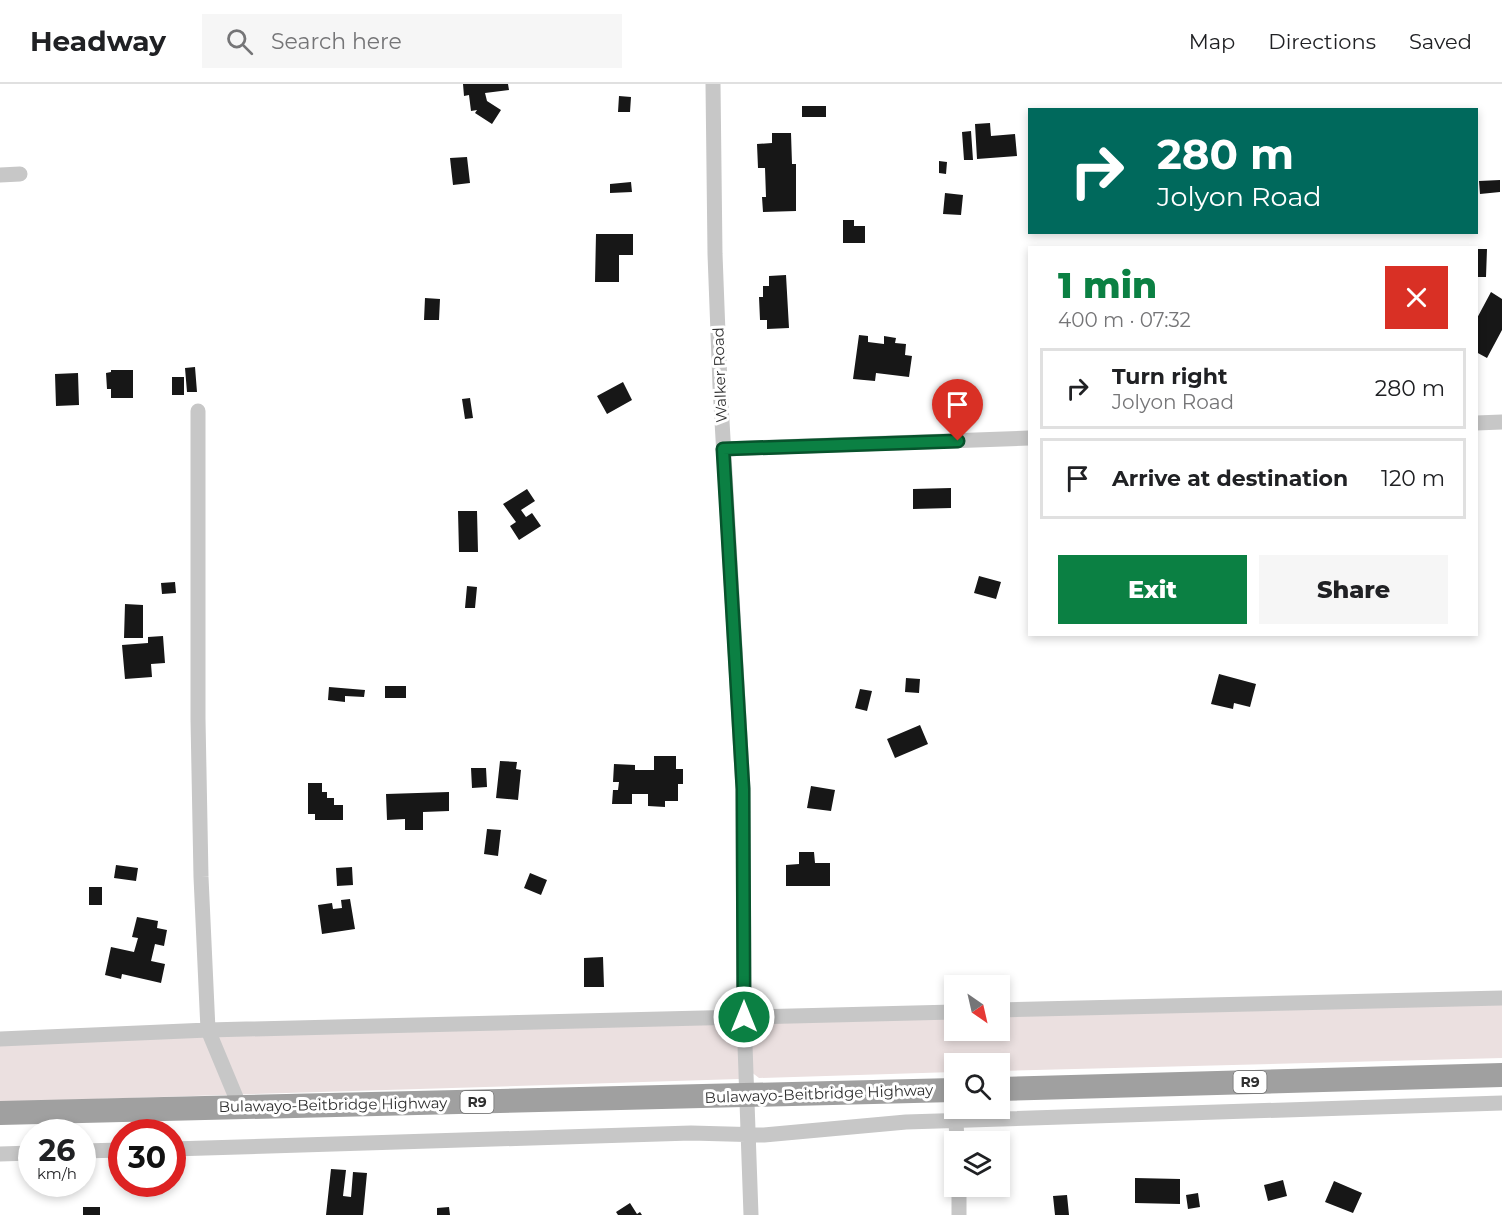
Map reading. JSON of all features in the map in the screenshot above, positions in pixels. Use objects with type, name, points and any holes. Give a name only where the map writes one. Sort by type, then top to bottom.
[{"type":"highway","name":"R9","points":[[1010,1089],[1502,1075]]},
{"type":"highway","name":"Bulawayo-Beitbridge Highway","points":[[0,1113],[944,1090]]},
{"type":"street","name":"Walker Road","points":[[713,84],[715,254],[723,449],[743,789],[744,1017],[751,1215]]},
{"type":"street","points":[[0,175],[20,174]]},
{"type":"street","points":[[198,411],[201,877],[208,1030],[240,1107]]},
{"type":"street","points":[[1478,423],[1502,422]]},
{"type":"street","points":[[723,449],[1028,438]]},
{"type":"street","points":[[1010,1010],[1502,998]]},
{"type":"street","points":[[0,1039],[208,1030],[944,1011]]},
{"type":"street","points":[[186,1149],[691,1133],[780,1135],[897,1123],[956,1120],[1502,1103]]},
{"type":"street","points":[[956,1120],[956,1131]]},
{"type":"street","points":[[0,1154],[18,1153]]},
{"type":"street","points":[[958,1197],[959,1215]]},
{"type":"shaded area","points":[[1502,1001],[1502,1058],[1010,1071],[1010,1053],[944,1053],[944,1072],[759,1078],[750,1071],[748,1020],[944,1015],[944,1041],[1010,1041],[1010,1014]]},
{"type":"shaded area","points":[[733,1022],[738,1028],[739,1079],[0,1102],[0,1044],[216,1035]]},
{"type":"building","points":[[463,84],[508,84],[509,90],[485,93],[487,101],[501,110],[492,124],[475,113],[477,110],[471,111],[469,95],[464,96]]},
{"type":"building","points":[[619,96],[631,97],[630,112],[618,112]]},
{"type":"building","points":[[802,106],[826,106],[826,117],[802,117]]},
{"type":"building","points":[[990,123],[991,136],[1015,134],[1017,156],[977,159],[975,124]]},
{"type":"building","points":[[971,131],[973,160],[964,160],[962,132]]},
{"type":"building","points":[[772,133],[791,133],[792,164],[796,164],[796,211],[763,212],[762,197],[766,197],[765,168],[758,168],[757,144],[772,143]]},
{"type":"building","points":[[467,157],[470,183],[453,185],[450,158]]},
{"type":"building","points":[[939,161],[947,162],[946,174],[939,173]]},
{"type":"building","points":[[1500,180],[1500,192],[1480,194],[1479,181]]},
{"type":"building","points":[[631,182],[632,192],[610,193],[610,184]]},
{"type":"building","points":[[945,193],[963,195],[961,215],[943,214]]},
{"type":"building","points":[[843,220],[854,220],[854,226],[865,226],[865,243],[843,243]]},
{"type":"building","points":[[596,234],[633,234],[633,255],[619,255],[619,282],[595,282]]},
{"type":"building","points":[[1478,249],[1487,249],[1486,277],[1478,277]]},
{"type":"building","points":[[786,275],[789,328],[767,329],[767,320],[760,320],[759,297],[763,297],[763,286],[769,286],[769,276]]},
{"type":"building","points":[[1491,292],[1502,299],[1502,330],[1487,358],[1478,353],[1478,316]]},
{"type":"building","points":[[425,298],[440,299],[439,320],[424,320]]},
{"type":"building","points":[[859,335],[868,336],[868,342],[884,344],[884,336],[896,338],[895,343],[906,344],[905,355],[912,356],[909,377],[876,373],[875,381],[853,379]]},
{"type":"building","points":[[195,367],[197,392],[187,392],[185,368]]},
{"type":"building","points":[[111,370],[133,370],[133,398],[111,398],[111,389],[107,389],[106,373]]},
{"type":"building","points":[[78,373],[79,405],[56,406],[55,374]]},
{"type":"building","points":[[172,377],[184,377],[184,395],[172,395]]},
{"type":"building","points":[[623,382],[632,400],[607,414],[597,396]]},
{"type":"building","points":[[470,398],[473,418],[465,419],[462,399]]},
{"type":"building","points":[[951,488],[951,508],[913,509],[913,489]]},
{"type":"building","points":[[527,489],[535,501],[521,510],[526,517],[532,513],[541,526],[519,540],[510,526],[516,522],[503,504]]},
{"type":"building","points":[[458,511],[477,511],[478,552],[459,552]]},
{"type":"building","points":[[979,576],[1001,582],[996,599],[974,593]]},
{"type":"building","points":[[175,582],[176,593],[162,594],[161,583]]},
{"type":"building","points":[[467,586],[477,587],[475,608],[465,608]]},
{"type":"building","points":[[125,604],[143,605],[143,638],[124,638]]},
{"type":"building","points":[[163,636],[165,663],[151,664],[152,677],[125,679],[122,645],[148,643],[148,637]]},
{"type":"building","points":[[1219,674],[1256,684],[1250,707],[1234,703],[1233,709],[1211,704]]},
{"type":"building","points":[[906,678],[920,679],[919,693],[905,692]]},
{"type":"building","points":[[385,686],[406,686],[406,698],[385,698]]},
{"type":"building","points":[[329,687],[365,690],[364,697],[345,696],[345,702],[328,700]]},
{"type":"building","points":[[860,689],[872,691],[867,711],[855,708]]},
{"type":"building","points":[[920,725],[928,744],[895,758],[887,739]]},
{"type":"building","points":[[654,756],[676,756],[676,769],[683,769],[683,784],[678,784],[678,801],[665,801],[665,807],[648,806],[648,794],[632,794],[632,804],[612,804],[613,790],[618,790],[619,782],[613,782],[614,764],[635,765],[635,770],[654,770]]},
{"type":"building","points":[[500,761],[517,762],[516,769],[521,770],[518,800],[496,798]]},
{"type":"building","points":[[471,768],[486,768],[487,787],[472,788]]},
{"type":"building","points":[[308,783],[322,783],[322,792],[327,792],[327,798],[334,798],[334,805],[343,805],[343,820],[315,820],[315,814],[308,814]]},
{"type":"building","points":[[811,786],[835,790],[831,811],[807,808]]},
{"type":"building","points":[[449,792],[449,811],[423,812],[423,830],[405,830],[405,819],[387,820],[386,794]]},
{"type":"building","points":[[487,829],[501,830],[498,856],[484,854]]},
{"type":"building","points":[[799,852],[814,852],[815,863],[830,863],[830,886],[786,886],[786,865],[799,864]]},
{"type":"building","points":[[116,865],[138,868],[136,881],[114,878]]},
{"type":"building","points":[[352,867],[353,885],[337,886],[336,868]]},
{"type":"building","points":[[530,873],[547,880],[541,895],[524,888]]},
{"type":"building","points":[[89,887],[102,887],[102,905],[89,905]]},
{"type":"building","points":[[350,899],[355,929],[322,934],[318,905],[332,903],[333,909],[342,908],[341,900]]},
{"type":"building","points":[[137,917],[158,921],[157,928],[167,930],[164,946],[155,944],[151,961],[165,964],[161,983],[122,974],[121,979],[105,975],[111,947],[134,952],[138,938],[132,937]]},
{"type":"building","points":[[603,957],[604,987],[584,987],[584,958]]},
{"type":"building","points":[[331,1169],[346,1170],[343,1196],[351,1197],[353,1172],[367,1173],[363,1215],[326,1215]]},
{"type":"building","points":[[1135,1178],[1180,1179],[1180,1204],[1135,1203]]},
{"type":"building","points":[[1283,1180],[1287,1196],[1268,1201],[1264,1185]]},
{"type":"building","points":[[1334,1181],[1362,1193],[1353,1213],[1325,1202]]},
{"type":"building","points":[[1198,1193],[1200,1207],[1188,1209],[1186,1195]]},
{"type":"building","points":[[1067,1195],[1069,1215],[1055,1215],[1053,1196]]},
{"type":"building","points":[[630,1203],[637,1214],[640,1212],[642,1215],[618,1215],[616,1212]]},
{"type":"building","points":[[83,1207],[100,1207],[100,1215],[83,1215]]},
{"type":"building","points":[[449,1207],[450,1215],[437,1215],[437,1208]]},
{"type":"route","points":[[744,1017],[743,789],[723,449],[958,441]]}]
